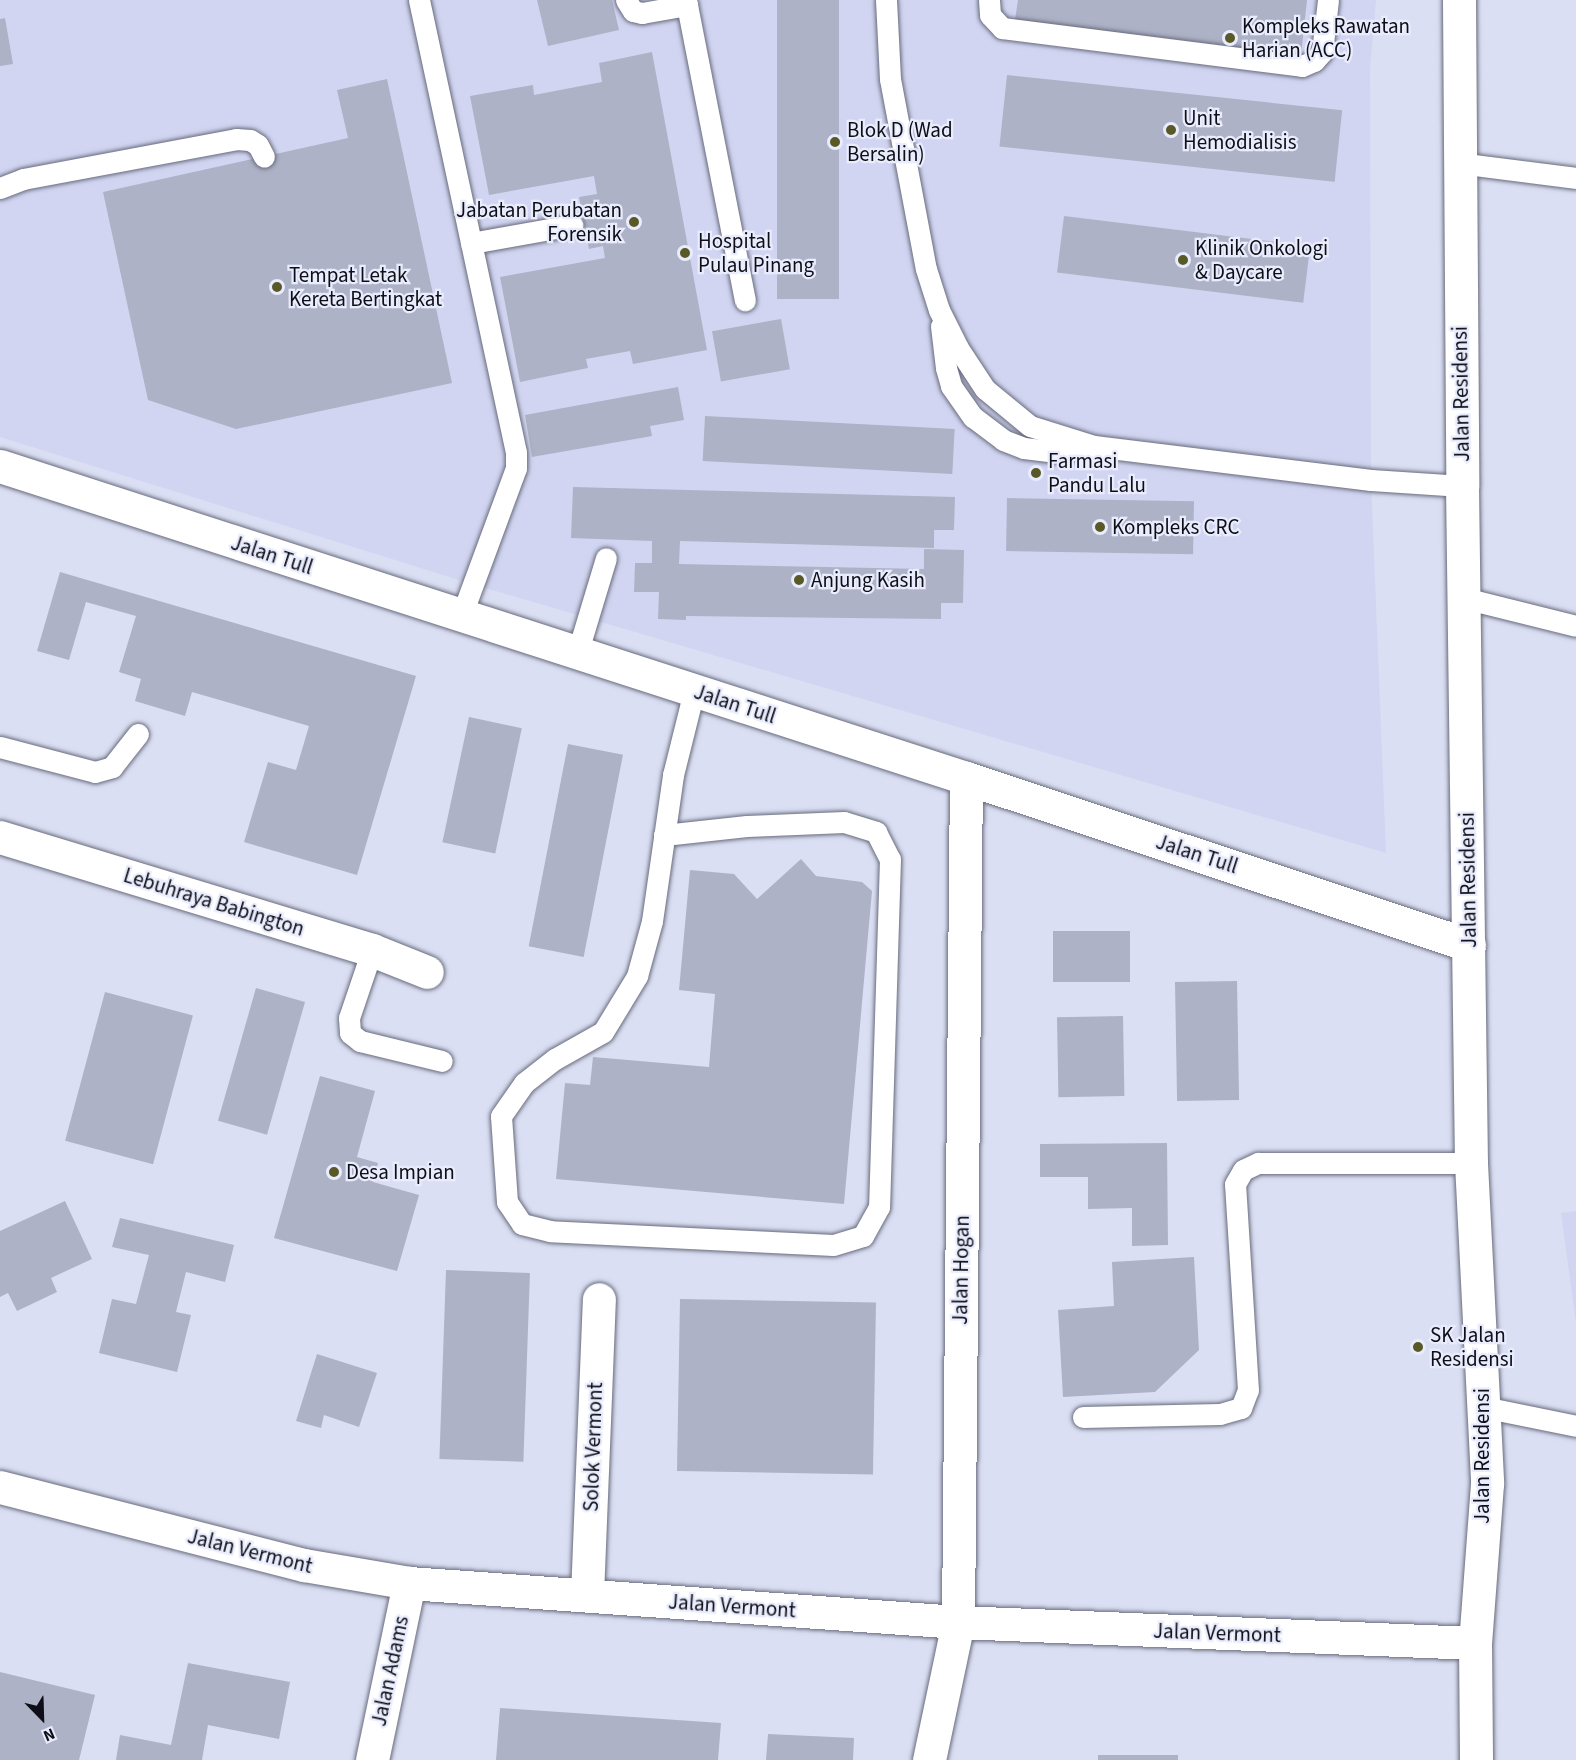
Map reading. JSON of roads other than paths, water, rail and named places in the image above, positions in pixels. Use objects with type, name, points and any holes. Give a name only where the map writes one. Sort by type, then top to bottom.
[{"type":"street","name":"Jalan Residensi","points":[[1459,0],[1461,486],[1471,1163],[1486,1484],[1474,1643],[1476,1760]]},
{"type":"street","name":"Jalan Tull","points":[[0,466],[966,778],[1469,945]]},
{"type":"street","name":"Jalan Hogan","points":[[929,1760],[958,1622],[966,778]]},
{"type":"street","name":"Lebuhraya Babington","points":[[0,837],[372,950],[427,972]]},
{"type":"street","name":"Solok Vermont","points":[[587,1595],[599,1299]]},
{"type":"street","name":"Jalan Vermont","points":[[0,1487],[304,1565],[409,1583],[958,1622],[1474,1643]]},
{"type":"street","name":"Jalan Adams","points":[[372,1760],[409,1583]]},
{"type":"lane","points":[[419,0],[516,452],[516,468],[462,617]]},
{"type":"lane","points":[[626,0],[633,11],[642,13],[686,3],[745,300]]},
{"type":"lane","points":[[886,0],[890,79],[926,269],[939,310],[957,348],[985,389],[1030,426],[1094,446],[1371,480],[1461,486]]},
{"type":"lane","points":[[989,0],[990,15],[1002,28],[1302,66],[1314,61],[1322,52],[1328,0]]},
{"type":"lane","points":[[0,188],[23,179],[236,139],[250,140],[258,145],[264,157]]},
{"type":"lane","points":[[1458,163],[1576,178]]},
{"type":"lane","points":[[471,243],[572,225]]},
{"type":"lane","points":[[939,310],[945,368],[951,386],[973,417],[1003,440],[1024,448],[1057,452],[1094,446]]},
{"type":"lane","points":[[577,654],[606,558]]},
{"type":"lane","points":[[1464,598],[1576,626]]},
{"type":"lane","points":[[664,835],[747,826],[844,822],[876,832],[890,859],[879,1207],[863,1236],[833,1245],[550,1231],[522,1224],[507,1202],[501,1116],[524,1083],[555,1059],[603,1032],[637,976],[652,921],[664,835],[673,775],[694,691]]},
{"type":"lane","points":[[0,747],[95,772],[112,766],[138,734]]},
{"type":"lane","points":[[372,950],[349,1018],[350,1033],[360,1041],[442,1061]]},
{"type":"lane","points":[[1083,1417],[1220,1414],[1241,1408],[1248,1390],[1234,1184],[1243,1170],[1258,1162],[1471,1163]]},
{"type":"lane","points":[[1483,1407],[1576,1426]]},
{"type":"place","name":"Kompleks Rawatan Harian (ACC)","points":[[1230,38]]},
{"type":"place","name":"Unit Hemodialisis","points":[[1171,130]]},
{"type":"place","name":"Blok D (Wad Bersalin)","points":[[835,142]]},
{"type":"place","name":"Jabatan Perubatan Forensik","points":[[634,222]]},
{"type":"place","name":"Hospital Pulau Pinang","points":[[685,253]]},
{"type":"place","name":"Klinik Onkologi & Daycare","points":[[1183,260]]},
{"type":"place","name":"Tempat Letak Kereta Bertingkat","points":[[277,287]]},
{"type":"place","name":"Farmasi Pandu Lalu","points":[[1036,473]]},
{"type":"place","name":"Kompleks CRC","points":[[1100,527]]},
{"type":"place","name":"Anjung Kasih","points":[[799,580]]},
{"type":"place","name":"Desa Impian","points":[[334,1172]]},
{"type":"place","name":"SK Jalan Residensi","points":[[1418,1347]]}]
